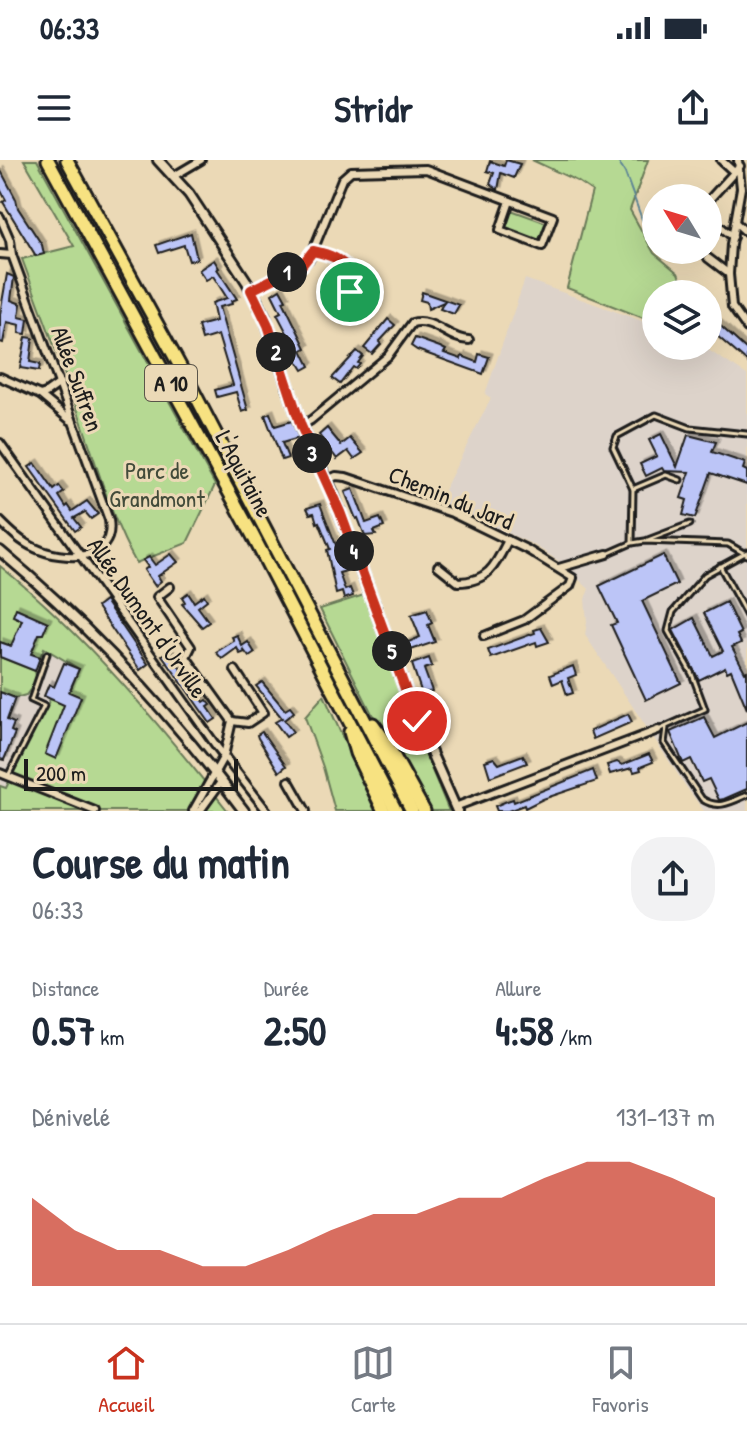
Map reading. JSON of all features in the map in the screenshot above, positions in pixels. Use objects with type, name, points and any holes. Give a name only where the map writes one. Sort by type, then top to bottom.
[{"type":"highway","name":"L'Aquitaine","points":[[48,160],[246,522],[396,811]]},
{"type":"highway","name":"L'Aquitaine","points":[[67,160],[195,393],[412,811]]},
{"type":"highway","points":[[353,698],[386,742],[424,811]]},
{"type":"highway","points":[[342,705],[356,753],[384,811]]},
{"type":"street","points":[[158,160],[189,194],[251,290],[268,325],[301,426],[326,481],[421,732],[456,809],[658,730]]},
{"type":"street","points":[[174,176],[201,160]]},
{"type":"street","points":[[721,160],[734,172]]},
{"type":"street","points":[[722,185],[739,163]]},
{"type":"street","points":[[739,163],[741,188],[729,274],[732,307],[747,328]]},
{"type":"street","points":[[251,290],[302,265],[313,251],[342,179],[351,171],[426,169],[553,217],[542,246],[500,230],[510,201]]},
{"type":"street","name":"Allée Suffren","points":[[0,217],[110,528],[109,540],[102,549],[80,555]]},
{"type":"street","points":[[736,223],[747,233]]},
{"type":"street","points":[[722,228],[733,237]]},
{"type":"street","points":[[313,251],[338,257],[352,273]]},
{"type":"street","points":[[0,254],[12,255]]},
{"type":"street","points":[[716,264],[729,274]]},
{"type":"street","points":[[741,320],[747,314]]},
{"type":"street","points":[[301,426],[388,356],[412,323],[425,322],[462,340],[469,340]]},
{"type":"street","points":[[0,377],[40,395],[72,422]]},
{"type":"street","points":[[40,395],[60,383]]},
{"type":"street","name":"Allée Dumont d'Urville","points":[[0,443],[217,747],[267,811]]},
{"type":"street","name":"Chemin du Jard","points":[[326,481],[341,476],[418,500],[508,540],[559,568]]},
{"type":"street","points":[[0,521],[27,544],[41,551],[58,556],[80,555]]},
{"type":"street","points":[[438,566],[454,580],[473,579],[492,570],[508,540]]},
{"type":"street","points":[[0,551],[101,645],[204,759],[244,811]]},
{"type":"street","points":[[559,568],[607,554]]},
{"type":"street","points":[[484,636],[524,620],[570,586],[573,578],[559,568]]},
{"type":"street","points":[[170,587],[157,597],[191,647],[186,657],[232,721],[248,723],[263,713],[235,670]]},
{"type":"street","points":[[193,811],[224,756],[232,721]]},
{"type":"street","points":[[204,759],[217,747]]},
{"type":"street","points":[[4,774],[95,811]]},
{"type":"street","points":[[289,781],[306,811]]},
{"type":"street","points":[[200,811],[221,782]]},
{"type":"lane","points":[[632,543],[633,489],[614,451],[613,443],[617,436],[656,415],[690,428],[747,434]]},
{"type":"lane","points":[[633,489],[666,475],[680,480]]},
{"type":"lane","points":[[645,541],[690,524]]},
{"type":"lane","points":[[607,554],[645,541],[728,544],[746,553]]},
{"type":"lane","points":[[658,730],[705,709],[692,674],[668,631],[673,612],[705,575],[746,553]]},
{"type":"lane","points":[[720,566],[747,616]]},
{"type":"lane","points":[[4,774],[44,706],[31,700],[47,654]]},
{"type":"lane","points":[[666,726],[664,743],[702,799],[710,805],[721,806],[747,795]]},
{"type":"shaded area","points":[[525,279],[642,321],[642,360],[722,359],[747,375],[747,811],[704,811],[687,788],[585,635],[587,587],[557,560],[534,545],[438,502],[491,398],[485,394]]},
{"type":"shaded area","points":[[0,566],[61,620],[102,664],[44,805],[0,786]]},
{"type":"green space","name":"Parc de Grandmont","points":[[24,160],[37,160],[215,485],[187,543],[136,563],[112,511],[22,259],[74,246]]},
{"type":"green space","points":[[532,160],[648,160],[630,210],[642,232],[642,264],[667,264],[681,280],[642,280],[642,317],[567,288],[592,191]]},
{"type":"green space","points":[[511,210],[547,223],[540,241],[504,228]]},
{"type":"green space","points":[[0,566],[92,651],[228,811],[0,811],[0,786],[6,788],[50,699],[58,702],[65,687],[71,689],[79,669],[44,648],[40,657],[0,642]]},
{"type":"green space","points":[[367,594],[407,710],[449,811],[425,811],[381,732],[320,609]]},
{"type":"green space","points":[[0,657],[35,671],[37,681],[26,695],[15,698],[0,692]]},
{"type":"green space","points":[[324,695],[375,811],[335,811],[305,717]]},
{"type":"building","points":[[506,160],[520,164],[514,178],[501,173],[498,190],[490,184],[494,173],[487,171],[490,161],[504,166]]},
{"type":"building","points":[[0,169],[44,254],[36,256],[3,202],[6,200],[0,189]]},
{"type":"building","points":[[191,233],[197,259],[189,261],[184,245],[159,253],[156,245]]},
{"type":"building","points":[[214,260],[237,299],[231,301],[232,304],[219,307],[248,410],[242,412],[236,392],[217,397],[215,390],[233,385],[218,335],[202,340],[198,326],[216,321],[212,303],[227,298],[213,276],[206,280],[199,270]]},
{"type":"building","points":[[7,274],[14,277],[11,300],[21,304],[19,317],[28,319],[26,334],[19,333],[20,325],[7,322],[3,343],[0,342],[0,314]]},
{"type":"building","points":[[280,289],[306,348],[302,350],[310,366],[303,370],[277,314],[281,312],[272,294]]},
{"type":"building","points":[[422,292],[459,305],[454,314],[440,309],[444,302],[428,309],[427,302],[420,300]]},
{"type":"building","points":[[388,319],[395,325],[372,354],[364,348]]},
{"type":"building","points":[[722,327],[747,350],[747,362],[722,340]]},
{"type":"building","points":[[26,337],[33,338],[30,362],[40,364],[39,371],[20,368]]},
{"type":"building","points":[[415,338],[461,359],[462,356],[477,362],[479,354],[489,357],[483,374],[417,350],[411,346]]},
{"type":"building","points":[[357,351],[363,356],[360,364],[356,369],[353,367],[340,384],[332,378]]},
{"type":"building","points":[[270,413],[275,426],[292,421],[299,438],[282,443],[288,458],[282,460],[265,415]]},
{"type":"building","points":[[327,428],[341,445],[350,438],[363,453],[354,459],[348,451],[337,459],[319,435]]},
{"type":"building","points":[[661,434],[677,467],[688,435],[716,442],[712,452],[745,463],[743,469],[747,471],[747,485],[711,473],[695,518],[683,515],[687,500],[681,498],[690,472],[664,471],[662,468],[646,476],[640,464],[657,456],[649,440]]},
{"type":"building","points":[[35,463],[54,490],[59,486],[64,492],[59,496],[66,507],[68,505],[72,511],[87,501],[98,514],[91,519],[85,512],[74,518],[81,527],[75,531],[29,467]]},
{"type":"building","points":[[353,489],[366,523],[380,518],[384,527],[374,531],[376,535],[365,536],[356,519],[345,492]]},
{"type":"building","points":[[320,504],[346,571],[339,573],[345,590],[350,588],[353,596],[344,599],[342,592],[336,594],[327,550],[330,549],[314,513],[310,514],[307,508]]},
{"type":"building","points":[[171,554],[178,562],[158,576],[161,581],[155,586],[144,570],[148,567],[143,560],[149,557],[155,565]]},
{"type":"building","points":[[663,555],[677,584],[642,601],[681,683],[646,700],[611,625],[617,623],[599,586]]},
{"type":"building","points":[[188,593],[194,602],[204,595],[207,600],[198,607],[209,622],[202,627],[182,604],[185,602],[182,597]]},
{"type":"building","points":[[105,601],[148,664],[140,670],[97,607]]},
{"type":"building","points":[[726,602],[741,633],[737,635],[741,643],[732,647],[747,671],[747,709],[731,670],[727,672],[725,667],[699,680],[673,630],[694,618],[713,656],[723,651],[704,613]]},
{"type":"building","points":[[16,608],[48,622],[31,654],[40,657],[35,671],[0,657],[0,642],[11,646],[22,620],[13,616]]},
{"type":"building","points":[[427,610],[432,623],[428,625],[435,642],[408,651],[404,644],[420,637],[411,615]]},
{"type":"building","points":[[541,628],[549,642],[537,646],[536,642],[491,658],[488,650]]},
{"type":"building","points":[[237,635],[242,646],[248,642],[255,653],[249,657],[243,649],[245,652],[240,654],[237,648],[222,659],[216,652],[234,641],[232,637]]},
{"type":"building","points":[[168,651],[204,702],[207,700],[211,705],[208,707],[216,719],[210,723],[162,655]]},
{"type":"building","points":[[429,658],[432,666],[424,669],[432,691],[422,694],[412,664]]},
{"type":"building","points":[[64,663],[79,669],[69,692],[81,697],[56,759],[45,754],[64,705],[44,696],[49,684],[54,687]]},
{"type":"building","points":[[573,666],[576,675],[568,678],[573,693],[567,695],[562,680],[553,684],[550,675]]},
{"type":"building","points":[[262,682],[285,710],[290,707],[294,712],[284,720],[293,732],[286,737],[275,722],[282,718],[256,686]]},
{"type":"building","points":[[0,692],[15,698],[7,720],[14,723],[11,731],[15,733],[4,760],[0,759]]},
{"type":"building","points":[[628,714],[632,722],[593,739],[590,731]]},
{"type":"building","points":[[704,717],[715,738],[747,722],[747,789],[724,799],[719,800],[709,779],[702,782],[691,759],[683,763],[670,732]]},
{"type":"building","points":[[262,732],[286,766],[279,772],[258,738],[257,735]]},
{"type":"building","points":[[649,754],[653,762],[640,767],[641,770],[634,772],[632,768],[610,774],[607,765],[617,762],[622,765]]},
{"type":"building","points":[[523,755],[527,763],[490,777],[485,761],[494,758],[499,764]]},
{"type":"building","points":[[593,770],[597,781],[525,808],[524,805],[497,811],[495,806],[513,799],[514,802]]},
{"type":"waterway","points":[[617,160],[642,219]]},
{"type":"route","points":[[350,292],[343,281],[352,273],[338,257],[313,251],[302,265],[251,290],[265,317],[301,426],[332,491],[417,721]]}]
